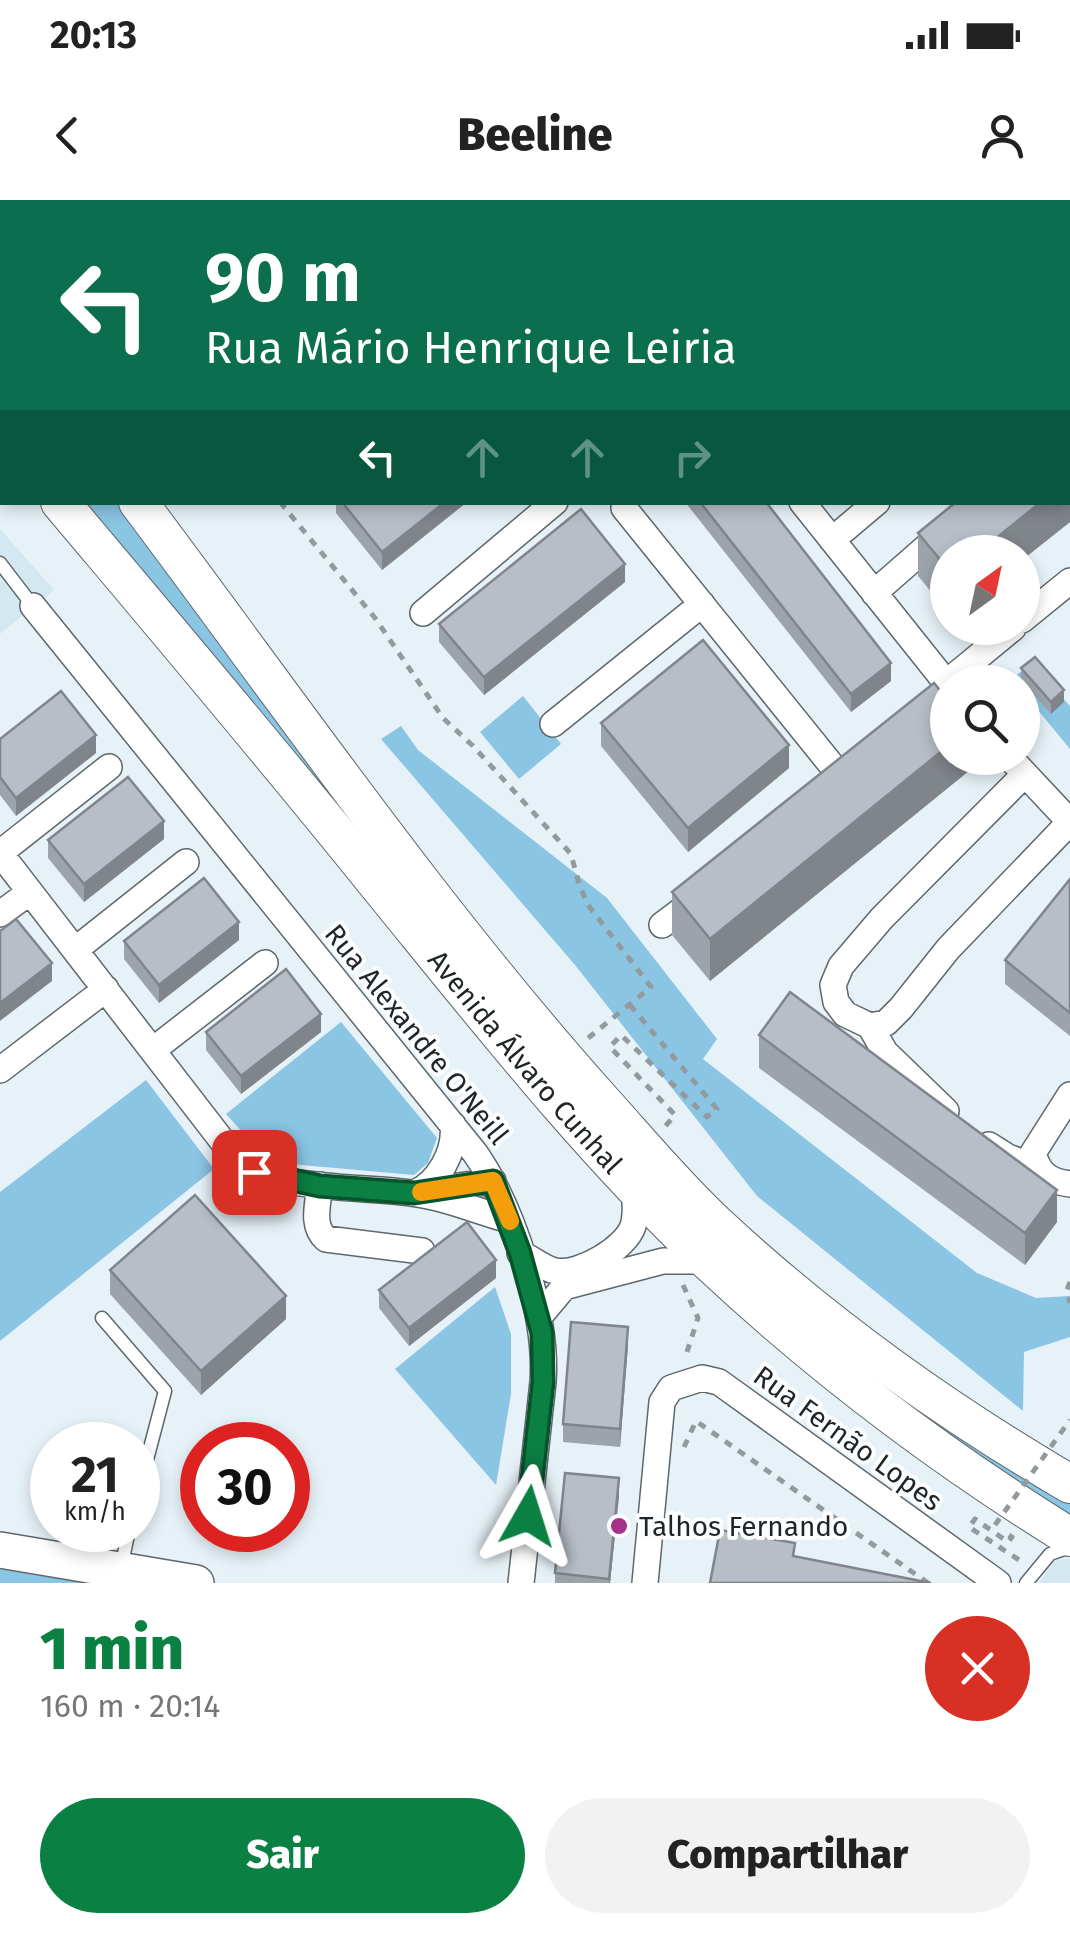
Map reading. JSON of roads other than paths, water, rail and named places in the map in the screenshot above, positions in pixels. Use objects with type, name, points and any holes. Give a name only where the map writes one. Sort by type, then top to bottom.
[{"type":"main road","name":"Avenida Álvaro Cunhal","points":[[63,505],[552,1097],[634,1187],[695,1272],[938,1450],[1070,1537]]},
{"type":"main road","name":"Avenida Álvaro Cunhal","points":[[140,505],[448,918],[566,1061],[716,1224],[818,1312],[934,1398],[1070,1484]]},
{"type":"main road","points":[[0,1550],[196,1583]]},
{"type":"street","points":[[423,614],[551,505]]},
{"type":"street","points":[[804,505],[932,665]]},
{"type":"street","points":[[832,540],[873,505]]},
{"type":"street","points":[[874,593],[975,505]]},
{"type":"street","points":[[624,508],[846,784]]},
{"type":"street","points":[[1040,605],[1070,581]]},
{"type":"street","points":[[553,724],[702,604]]},
{"type":"street","name":"Rua Alexandre O'Neill","points":[[33,606],[453,1125],[493,1181],[539,1317],[544,1366],[520,1583]]},
{"type":"street","points":[[969,665],[993,645]]},
{"type":"street","points":[[109,767],[0,853],[237,1160],[260,1174],[320,1186],[414,1193],[509,1220]]},
{"type":"street","points":[[1010,775],[882,918],[842,966],[833,985],[836,1002],[846,1014],[870,1026],[885,1052],[930,1098],[980,1139],[1037,1168],[1049,1179],[1070,1184]]},
{"type":"street","points":[[870,1026],[886,1023],[901,1008],[948,949],[1070,822],[1026,775]]},
{"type":"street","points":[[75,950],[186,862]]},
{"type":"street","points":[[662,925],[724,878]]},
{"type":"street","points":[[0,914],[30,892]]},
{"type":"street","points":[[153,1050],[264,963]]},
{"type":"street","points":[[0,1070],[106,990]]},
{"type":"street","points":[[1037,1168],[1033,1153],[1070,1095]]},
{"type":"street","points":[[414,1193],[425,1188],[438,1173],[453,1145],[453,1125]]},
{"type":"street","points":[[414,1193],[493,1181]]},
{"type":"street","points":[[320,1186],[317,1226],[323,1237],[422,1250]]},
{"type":"street","points":[[520,1253],[557,1272],[582,1266],[614,1250],[628,1236],[634,1222],[634,1187]]},
{"type":"street","points":[[539,1317],[564,1287],[664,1261],[695,1272]]},
{"type":"street","name":"Rua Fernão Lopes","points":[[646,1583],[662,1402],[667,1392],[678,1385],[702,1378],[719,1382],[998,1583]]},
{"type":"lane","points":[[0,563],[33,606]]},
{"type":"lane","points":[[102,1318],[165,1391],[157,1422]]},
{"type":"lane","points":[[1026,1583],[1050,1554],[1070,1547]]},
{"type":"lane","points":[[121,1570],[125,1552]]},
{"type":"place","name":"Talhos Fernando","points":[[619,1526]]}]
